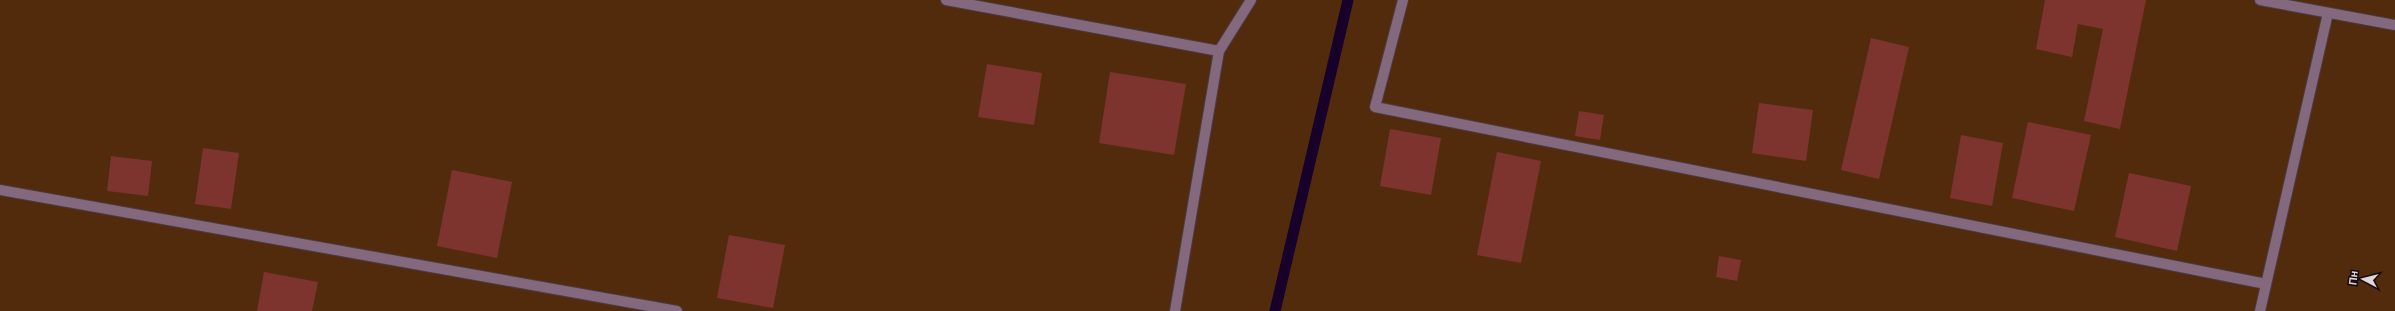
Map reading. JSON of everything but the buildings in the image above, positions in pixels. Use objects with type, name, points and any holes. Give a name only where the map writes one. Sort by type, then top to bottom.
[{"type":"street","points":[[946,0],[1219,51]]},
{"type":"street","points":[[1175,311],[1219,51],[1251,0]]},
{"type":"street","points":[[1403,0],[1375,107],[2266,284]]},
{"type":"street","points":[[2260,0],[2395,25]]},
{"type":"street","points":[[2260,311],[2328,12]]},
{"type":"street","points":[[0,190],[677,311]]},
{"type":"shaded area","points":[[0,0],[2395,0],[2395,311],[0,311]]},
{"type":"waterway","points":[[1275,311],[1348,0]]}]
